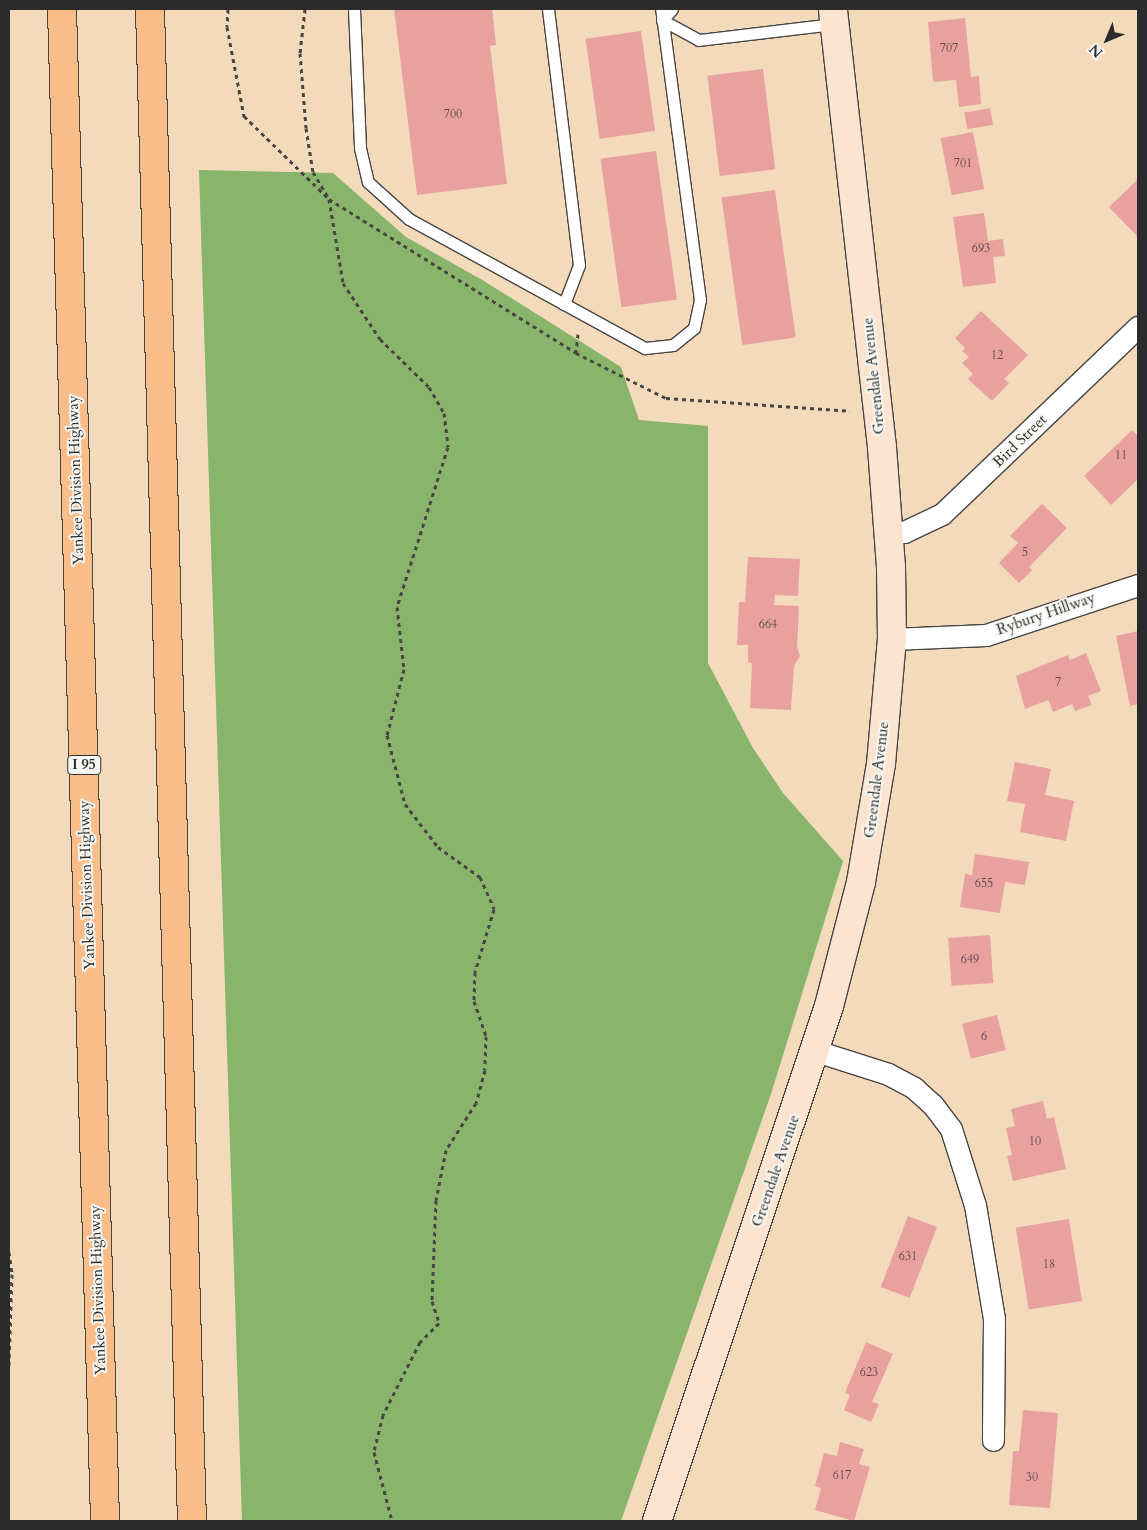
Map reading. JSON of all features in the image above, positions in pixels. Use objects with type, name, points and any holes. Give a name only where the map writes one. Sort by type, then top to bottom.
[{"type":"highway","name":"Yankee Division Highway","points":[[62,9],[105,1521]]},
{"type":"highway","points":[[150,9],[192,1521]]},
{"type":"main road","name":"Greendale Avenue","points":[[657,1521],[816,1051],[842,963],[869,844],[881,764],[892,639],[889,531],[878,413],[833,16]]},
{"type":"street","name":"Bird Street","points":[[889,531],[904,532],[942,514],[1138,327]]},
{"type":"street","name":"Rybury Hillway","points":[[892,639],[986,635],[1138,585]]},
{"type":"street","points":[[816,1051],[888,1074],[920,1094],[951,1129],[976,1205],[994,1320],[993,1440]]},
{"type":"lane","points":[[354,9],[360,148],[368,182],[408,220],[645,348],[673,345],[694,328],[700,300],[662,14]]},
{"type":"lane","points":[[548,9],[579,265],[564,304]]},
{"type":"lane","points":[[662,14],[672,9]]},
{"type":"lane","points":[[662,14],[699,40],[833,16]]},
{"type":"path","points":[[228,9],[227,27],[244,116],[328,199],[576,353],[666,398],[878,413]]},
{"type":"path","points":[[305,9],[300,53],[301,91],[313,172],[328,199],[343,284],[380,339],[429,387],[444,413],[448,447],[397,607],[404,669],[387,734],[405,804],[438,847],[480,877],[494,909],[474,972],[474,1001],[486,1036],[485,1070],[476,1103],[446,1150],[436,1200],[432,1301],[439,1323],[420,1342],[383,1415],[374,1452],[392,1521]]},
{"type":"path","points":[[576,353],[581,313]]},
{"type":"path","points":[[9,1252],[12,1304],[9,1365]]},
{"type":"green space","points":[[199,170],[333,173],[406,237],[484,281],[621,367],[639,420],[708,426],[708,663],[753,748],[783,793],[843,861],[771,1094],[621,1521],[242,1521]]},
{"type":"building","points":[[394,9],[492,9],[496,45],[490,46],[507,184],[417,195]]},
{"type":"building","points":[[965,18],[971,77],[979,76],[981,104],[959,107],[956,80],[933,82],[928,22]]},
{"type":"building","points":[[641,31],[655,131],[600,139],[586,39]]},
{"type":"building","points":[[763,69],[775,169],[720,176],[707,76]]},
{"type":"building","points":[[990,108],[993,125],[967,129],[964,113]]},
{"type":"building","points":[[973,132],[984,189],[952,195],[941,138]]},
{"type":"building","points":[[656,151],[677,300],[621,307],[601,159]]},
{"type":"building","points":[[1138,179],[1138,237],[1109,207]]},
{"type":"building","points":[[775,190],[796,338],[742,345],[722,198]]},
{"type":"building","points":[[984,213],[988,241],[1003,239],[1005,256],[993,257],[996,283],[963,287],[953,217]]},
{"type":"building","points":[[981,311],[1028,355],[1004,379],[1009,383],[992,401],[968,379],[973,374],[962,363],[969,357],[962,351],[965,348],[955,338]]},
{"type":"building","points":[[1132,430],[1138,436],[1138,479],[1111,505],[1084,476]]},
{"type":"building","points":[[1042,504],[1067,528],[1029,567],[1032,570],[1019,583],[999,563],[1018,543],[1010,536]]},
{"type":"building","points":[[748,557],[800,559],[798,596],[775,595],[774,605],[799,606],[797,647],[800,656],[794,666],[791,710],[750,708],[752,663],[748,662],[748,645],[737,645],[739,602],[745,602]]},
{"type":"building","points":[[1138,631],[1138,704],[1130,706],[1116,636]]},
{"type":"building","points":[[1086,653],[1101,691],[1088,696],[1092,705],[1075,711],[1072,704],[1053,712],[1048,700],[1025,709],[1016,676],[1068,655],[1070,660]]},
{"type":"building","points":[[1015,762],[1051,769],[1045,795],[1074,801],[1066,841],[1020,832],[1025,804],[1007,801]]},
{"type":"building","points":[[975,854],[1029,862],[1025,885],[1005,882],[1000,913],[960,907],[965,874],[972,875]]},
{"type":"building","points":[[990,935],[993,983],[951,986],[948,938]]},
{"type":"building","points":[[997,1015],[1006,1050],[971,1059],[962,1024]]},
{"type":"building","points":[[1043,1101],[1047,1119],[1054,1117],[1066,1169],[1013,1181],[1007,1156],[1012,1155],[1006,1128],[1015,1126],[1011,1109]]},
{"type":"building","points":[[908,1216],[937,1227],[910,1298],[881,1287]]},
{"type":"building","points":[[1069,1219],[1082,1301],[1029,1309],[1016,1227]]},
{"type":"building","points":[[866,1342],[893,1354],[872,1402],[879,1404],[871,1422],[844,1410],[850,1395],[845,1393]]},
{"type":"building","points":[[1023,1410],[1058,1413],[1050,1508],[1009,1505],[1013,1451],[1019,1451]]},
{"type":"building","points":[[840,1442],[864,1449],[859,1464],[870,1467],[854,1521],[815,1510],[821,1488],[815,1486],[824,1453],[837,1456]]}]
